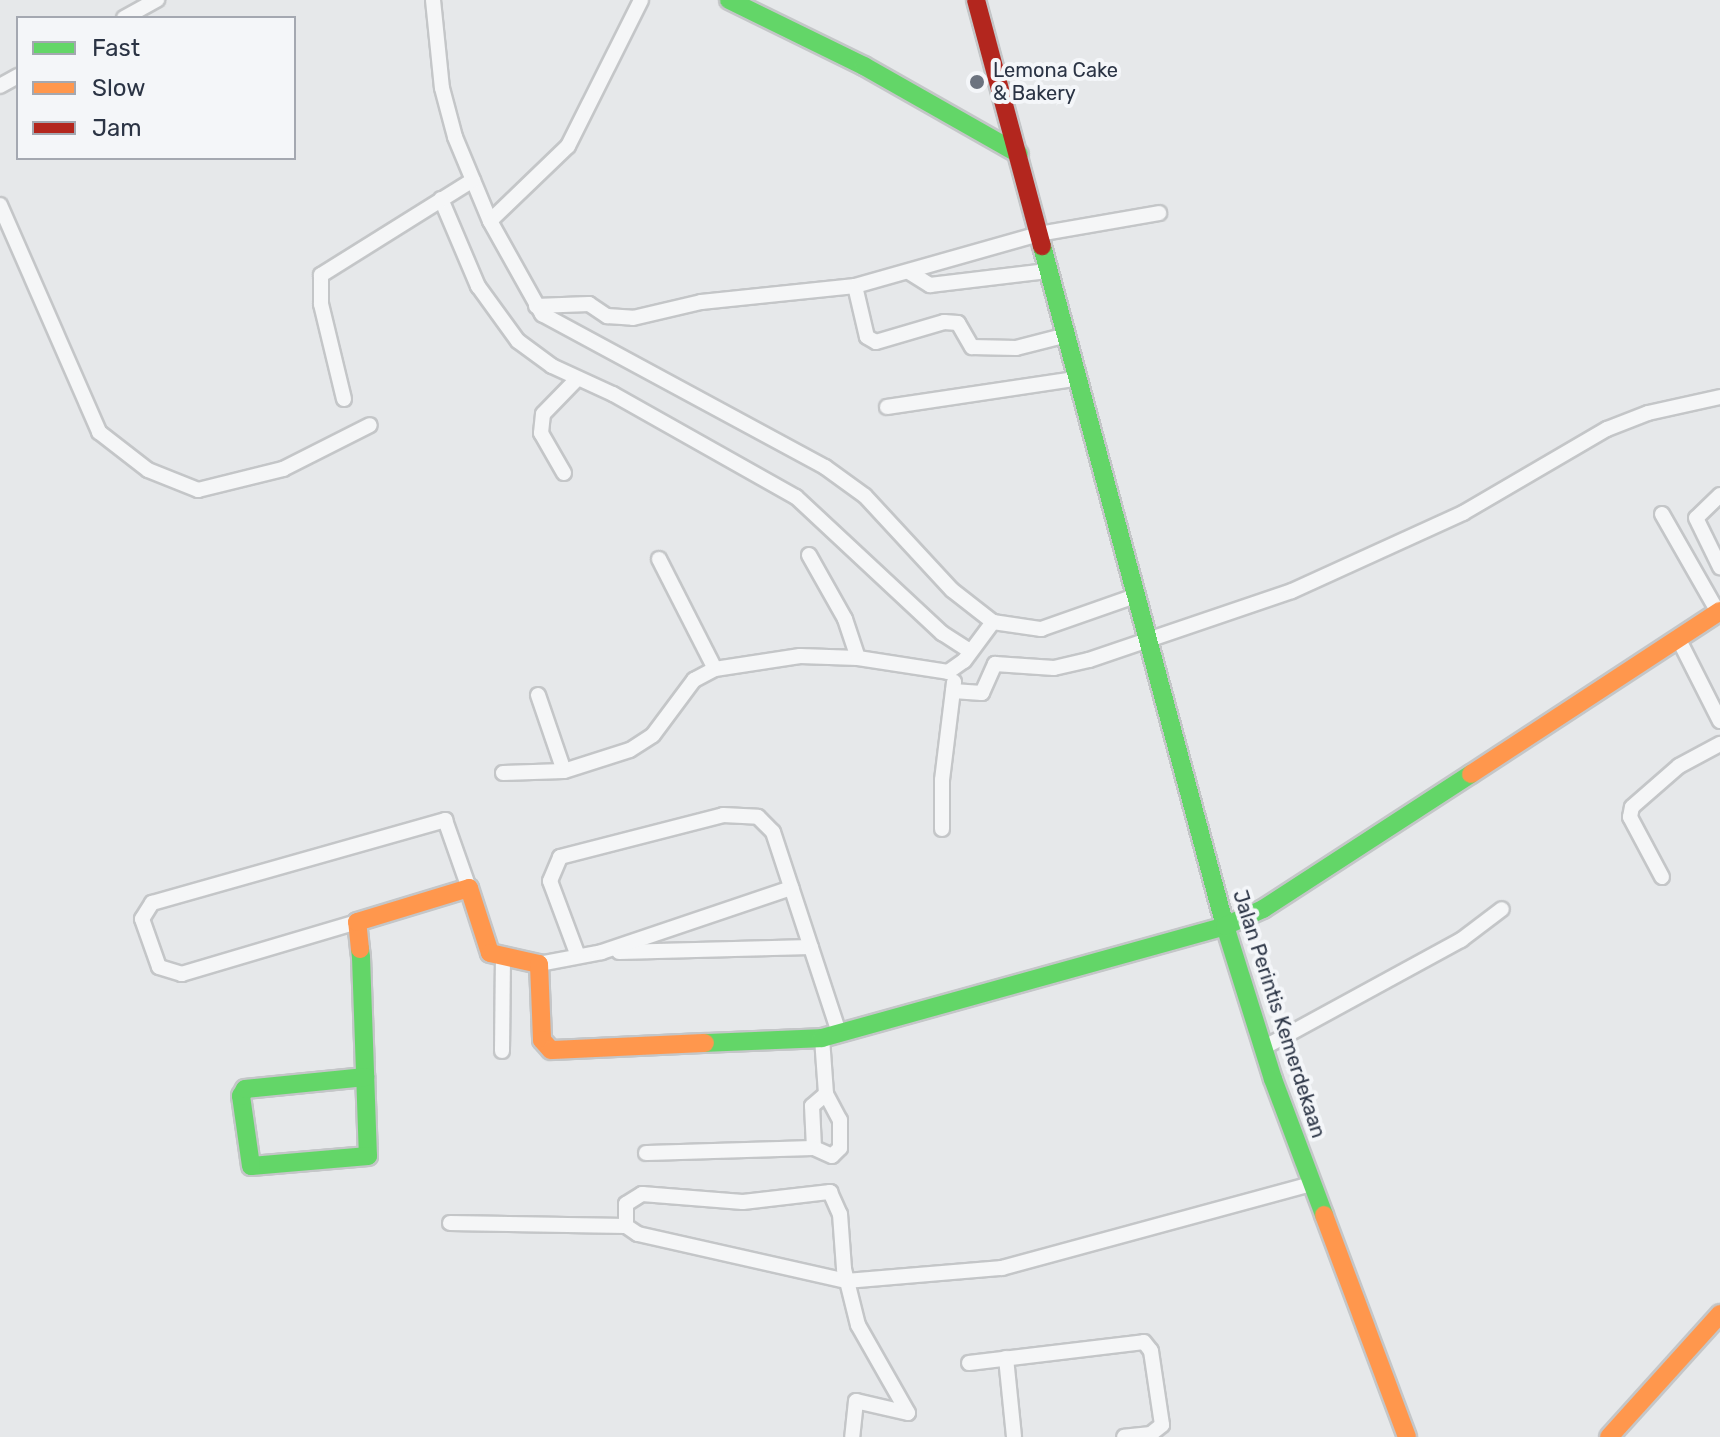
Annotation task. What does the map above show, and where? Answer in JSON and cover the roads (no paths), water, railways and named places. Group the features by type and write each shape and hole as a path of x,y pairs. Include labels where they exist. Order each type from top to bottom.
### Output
{"street":[{"path":"142,13 157,0"},
{"path":"433,0 442,88 468,183 536,306 554,324 825,467 865,496 952,590 990,626 1041,629 1136,599"},
{"path":"490,221 568,146 641,0"},
{"path":"729,0 864,66 1019,154"},
{"path":"976,0 1039,234"},
{"path":"344,399 319,280 468,183"},
{"path":"445,196 478,286 518,341 577,379 613,394 796,497 931,623 972,648"},
{"path":"0,205 99,432 148,470 198,490 283,469 370,425"},
{"path":"536,306 589,304 607,316 633,318 701,302 855,286 1039,234 1159,213"},
{"name":"Jalan Perintis Kemerdekaan","path":"1039,234 1063,336 1225,926 1263,1048 1407,1437"},
{"path":"909,272 930,285 1047,271"},
{"path":"855,286 867,337 876,342 944,322 958,323 972,347 1016,348 1063,336"},
{"path":"564,473 541,433 543,414 577,379"},
{"path":"887,407 1075,379"},
{"path":"953,691 982,693 995,664 1054,668 1148,640 1377,554 1463,513 1607,429 1648,413 1720,397"},
{"path":"1700,582 1720,568 1696,518 1720,495"},
{"path":"539,964 542,1040 551,1050 830,1036 1225,926 1263,909 1439,798 1719,612 1662,514"},
{"path":"809,555 845,619 858,658"},
{"path":"659,559 715,669"},
{"path":"942,829 942,780 955,669 990,626"},
{"path":"1678,638 1720,721"},
{"path":"503,773 564,771 630,750 653,735 679,694 715,669 800,656 858,658 935,672 955,669"},
{"path":"538,695 564,771"},
{"path":"1662,877 1630,817 1632,807 1679,766 1720,744"},
{"path":"578,956 550,881 560,857 740,814 758,817 773,832 811,947 830,1036 826,1094 840,1120 840,1148 832,1156 814,1148 646,1153"},
{"path":"469,888 182,974 159,967 142,919 152,903 445,820 469,888 486,948 503,960 539,964 602,952 811,947"},
{"path":"602,952 791,888"},
{"path":"1263,1048 1461,940 1502,909"},
{"path":"357,922 365,1077 368,1156 251,1166 241,1096 245,1089 365,1077"},
{"path":"502,1051 503,960"},
{"path":"814,1148 812,1106 826,1094"},
{"path":"450,1223 626,1226 638,1234 846,1281 1002,1268 1312,1184"},
{"path":"626,1226 626,1204 642,1194 743,1202 830,1192 840,1214 846,1281 858,1325 908,1413 856,1401 852,1437"},
{"path":"1609,1437 1720,1314"},
{"path":"969,1363 1144,1342 1151,1351 1162,1425 1151,1434 1124,1437"},
{"path":"1006,1358 1014,1437"}],"place":[{"name":"Lemona Cake & Bakery","path":"977,82"}]}
